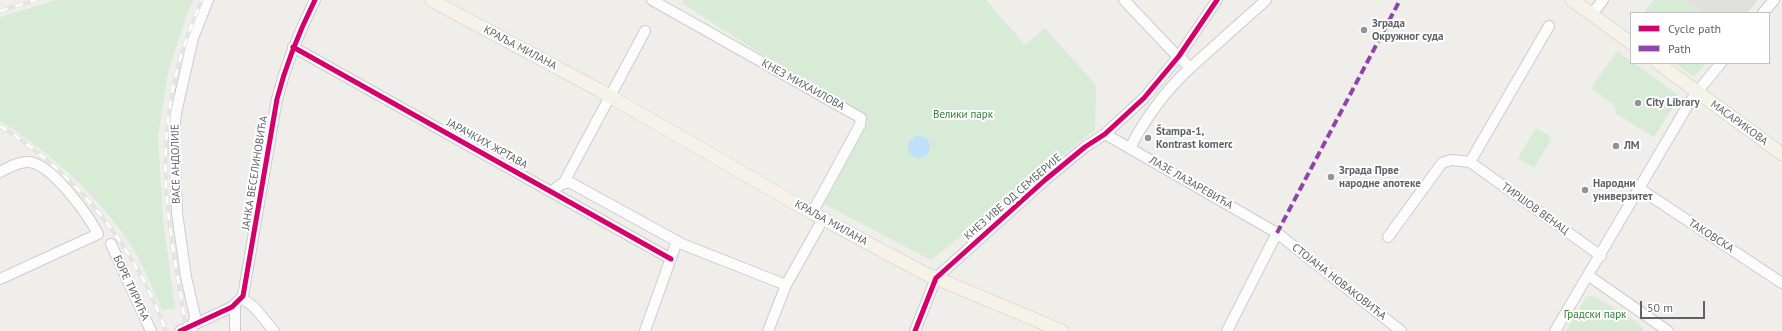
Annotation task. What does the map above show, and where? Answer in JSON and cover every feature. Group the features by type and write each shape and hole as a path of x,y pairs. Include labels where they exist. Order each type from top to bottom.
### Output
{"main road":[{"name":"КРАЉА МИЛАНА","path":"432,0 610,97 818,216 936,278 1062,331"},
{"path":"1572,0 1630,42"},
{"name":"МАСАРИКОВА","path":"1659,64 1782,154"}],"street":[{"name":"ВАСЕ АНДОЛИЈЕ","path":"192,328 195,316 186,277 177,213 174,136 176,113 191,44 208,0"},
{"name":"ЈАНКА ВЕСЕЛИНОВИЋА","path":"238,301 246,285 283,74 293,47 315,0"},
{"name":"КНЕЗ МИХАИЛОВА","path":"652,0 860,118 860,125 818,216"},
{"path":"1124,0 1190,68"},
{"name":"КНЕЗ ИВЕ ОД СЕМБЕРИЈЕ","path":"936,278 1045,180 1084,147 1105,134 1153,88 1179,56 1217,0"},
{"path":"1130,148 1155,105 1173,83 1266,0"},
{"path":"1592,14 1603,0"},
{"path":"1764,12 1774,0"},
{"path":"1474,165 1549,26"},
{"path":"563,184 645,31"},
{"name":"ЈАРАЧКИХ ЖРТАВА","path":"293,47 671,259"},
{"path":"1555,331 1601,256 1696,92 1720,64"},
{"name":"ЛАЗЕ ЛАЗАРЕВИЋА","path":"1105,134 1277,233"},
{"name":"ТИРШОВ ВЕНАЦ","path":"1388,237 1442,164 1447,160 1451,160 1474,165 1601,256"},
{"path":"0,172 27,162 38,165 67,190 94,226 98,234 0,279"},
{"path":"553,192 568,182 576,185 677,241 786,285"},
{"name":"ТАКОВСКА","path":"1640,189 1782,283"},
{"path":"768,331 786,285 818,216"},
{"path":"1227,331 1277,233"},
{"name":"СТОЈАНА НОВАКОВИЋА","path":"1277,233 1401,331"},
{"path":"645,331 677,241"},
{"name":"БОРЕ ТИРИЋА","path":"111,244 151,331"},
{"path":"1589,276 1662,329"},
{"path":"915,331 936,278"},
{"path":"180,331 192,328 238,301"},
{"path":"235,331 238,301"},
{"path":"238,301 254,307 274,331"}],"shaded area":[{"path":"1686,0 1758,0 1748,12 1701,12"}],"green space":[{"path":"56,0 194,0 188,11 168,72 158,136 163,219 175,309 162,310 143,267 132,247 106,212 78,182 49,156 33,143 0,121 0,17"},
{"name":"Велики парк","path":"684,0 986,0 1025,45 1045,28 1096,85 1095,130 931,260 824,204 868,121 681,3"},
{"path":"1654,0 1686,0 1701,12 1644,12"},
{"path":"1617,51 1630,60 1630,64 1635,64 1678,95 1678,99 1654,137 1616,114 1615,106 1591,88"},
{"path":"1676,64 1705,64 1694,77"},
{"path":"1536,128 1552,138 1534,168 1518,158"},
{"name":"Градски парк","path":"1594,296 1637,322 1643,328 1643,331 1566,331 1586,297"}],"water":[{"path":"919,136 927,139 930,147 927,155 919,158 911,155 908,147 911,139"}],"railway":[{"path":"0,11 36,0"},
{"path":"186,331 168,211 166,183 167,129 170,103 182,51 202,0"},
{"path":"0,126 28,145 54,166 100,215 120,241 138,270 166,331"}],"marked path":[{"path":"1277,233 1400,0"}],"cycle path":[{"path":"180,331 232,307 243,296 277,99 293,48 315,0"},
{"path":"915,331 936,278 1045,180 1085,147 1105,134 1144,98 1179,56 1217,0"},
{"path":"293,47 671,259"}],"place":[{"name":"Зграда Окружног суда","path":"1364,30"},
{"name":"City Library","path":"1638,103"},
{"name":"Štampa-1, Kontrast komerc","path":"1148,138"},
{"name":"ЛМ","path":"1616,146"},
{"name":"Зграда Прве народне апотеке","path":"1331,177"},
{"name":"Народни универзитет","path":"1585,190"}]}
